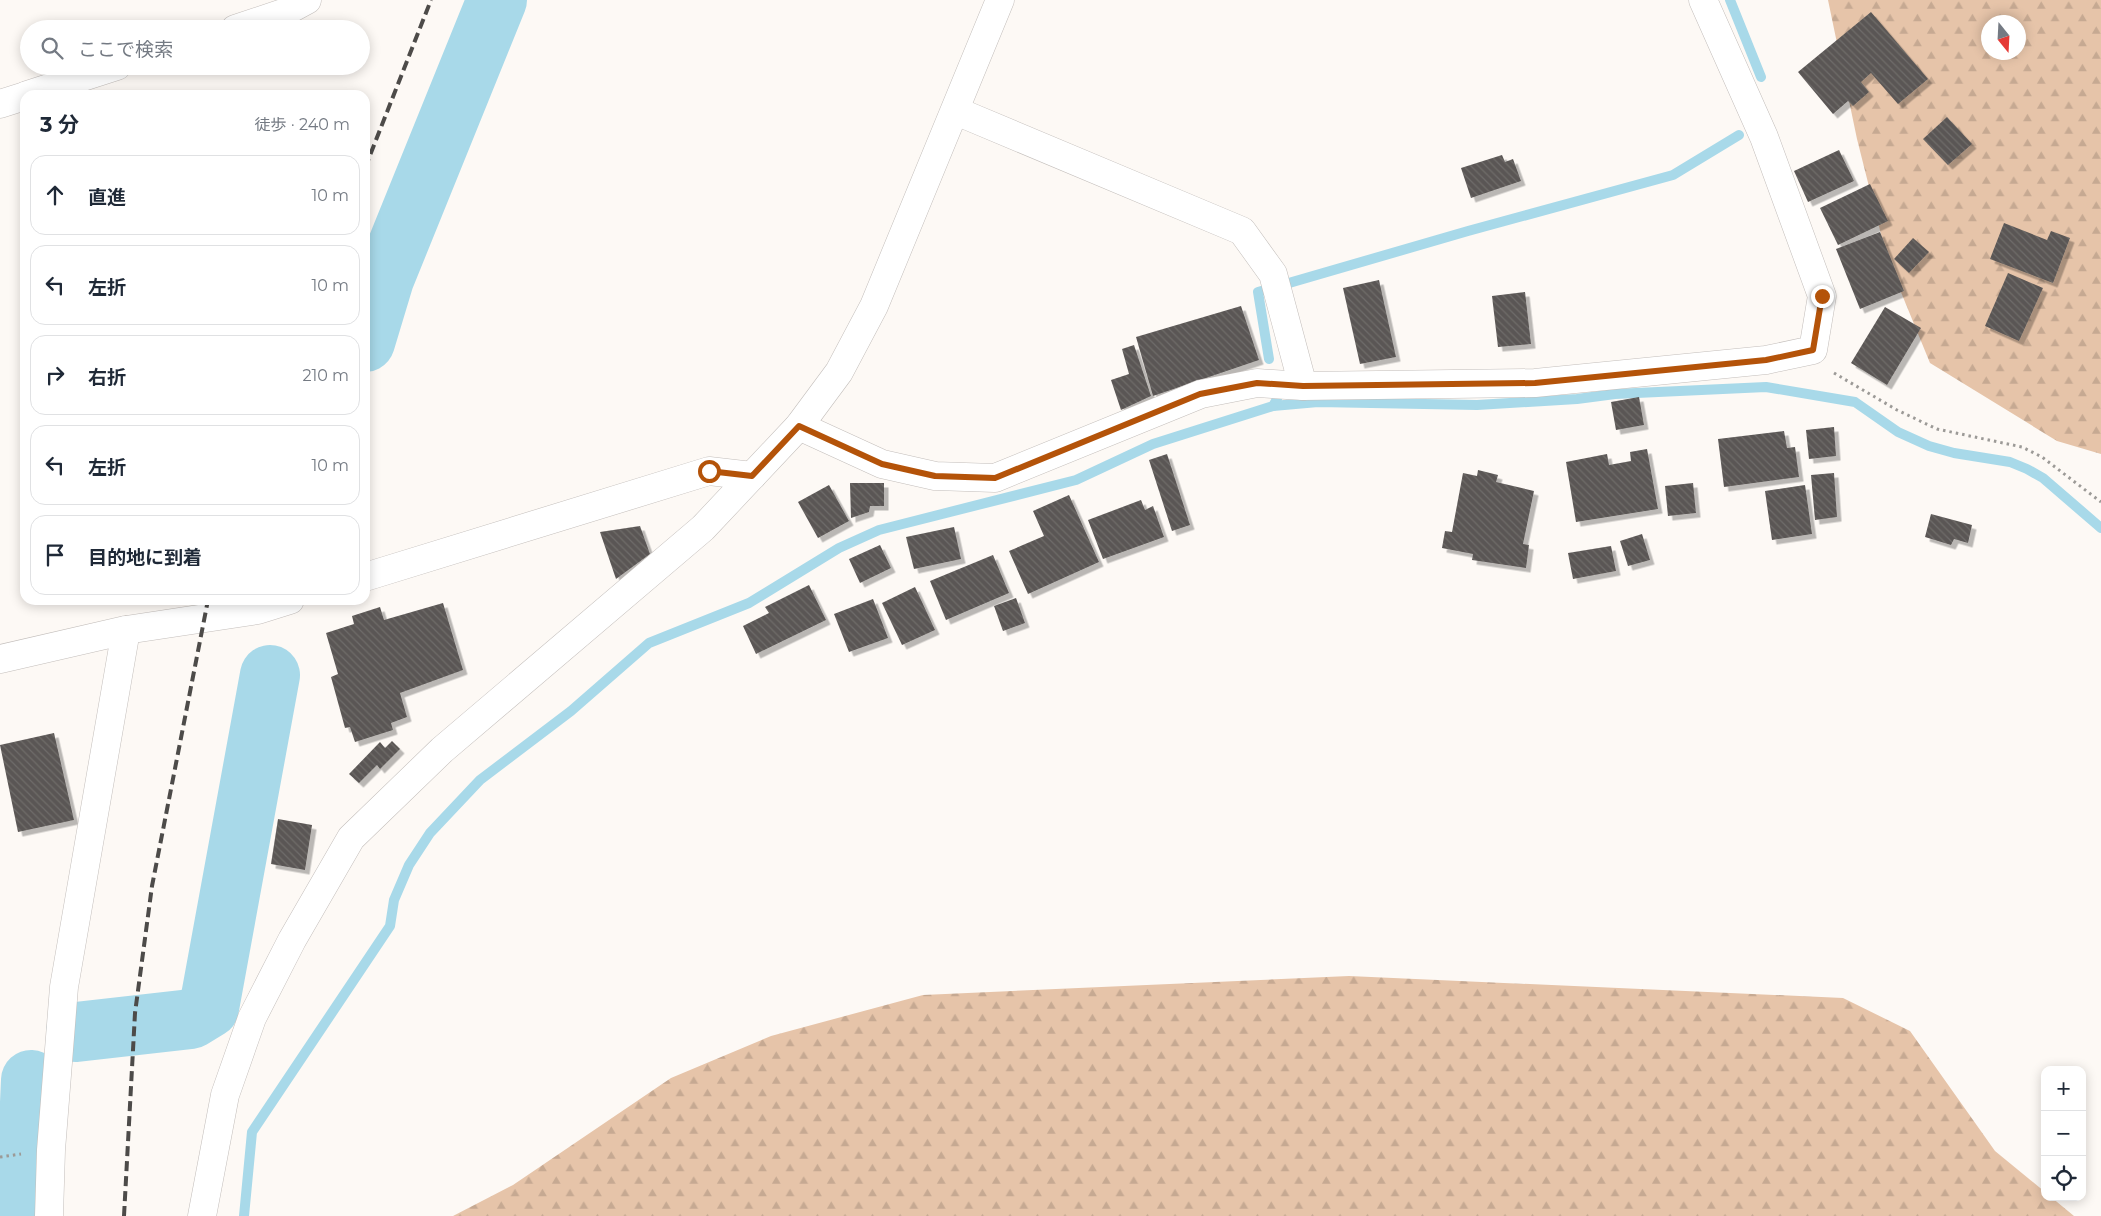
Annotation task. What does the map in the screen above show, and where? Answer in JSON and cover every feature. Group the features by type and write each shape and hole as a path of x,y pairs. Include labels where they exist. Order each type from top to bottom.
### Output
{"street":[{"path":"262,20 283,13 307,0"},
{"path":"202,1216 225,1095 252,1018 292,940 351,838 442,750 702,528 799,426 839,372 874,306 956,111 1000,0"},
{"path":"799,426 882,464 935,476 995,478 1200,394 1257,383 1303,386 1535,383 1766,360 1813,350 1822,296 1764,137 1703,0"},
{"path":"42,90 89,75"},
{"path":"0,104 20,97"},
{"path":"956,111 1242,231 1276,282 1303,386"},
{"path":"370,575 709,471 752,476"},
{"path":"0,659 126,630 258,610 274,605"},
{"path":"49,1216 51,1150 64,987 126,630"}],"path":[{"path":"1813,350 1837,377 1897,410 1937,429 2022,447 2042,456 2101,502"},
{"path":"0,1157 15,1155"}],"green space":[{"path":"1828,0 2101,0 2101,454 2057,441 1930,363 1887,258 1857,139"},
{"path":"1349,976 1843,998 1910,1031 1995,1151 2041,1189 2041,1201 2056,1201 2074,1216 453,1216 513,1185 671,1078 771,1036 923,995"}],"building":[{"path":"1871,12 1928,79 1898,104 1871,73 1861,82 1869,92 1853,106 1848,101 1833,114 1798,72"},
{"path":"1947,117 1972,144 1948,165 1923,139"},
{"path":"1839,150 1854,181 1808,202 1794,171"},
{"path":"1502,155 1505,162 1513,159 1521,181 1471,198 1461,168"},
{"path":"1870,184 1888,221 1838,245 1820,208"},
{"path":"2004,223 2047,240 2051,231 2070,238 2053,283 1990,259"},
{"path":"1880,232 1904,291 1860,309 1836,249"},
{"path":"1913,238 1929,252 1909,273 1894,259"},
{"path":"2008,273 2043,288 2019,341 1985,326"},
{"path":"1379,280 1396,357 1360,364 1343,288"},
{"path":"1525,292 1531,344 1498,347 1492,296"},
{"path":"1241,306 1259,360 1153,396 1136,337"},
{"path":"1885,307 1921,328 1887,385 1851,363"},
{"path":"1134,345 1151,396 1121,410 1111,380 1129,374 1122,349"},
{"path":"1639,397 1644,425 1616,430 1611,402"},
{"path":"1834,427 1836,456 1809,459 1806,430"},
{"path":"1784,431 1787,448 1795,447 1799,477 1724,487 1718,439"},
{"path":"1647,449 1658,509 1576,522 1566,462 1607,454 1609,465 1631,461 1630,452"},
{"path":"1167,454 1190,525 1172,531 1149,460"},
{"path":"1478,470 1498,475 1496,482 1534,491 1523,544 1529,545 1526,568 1472,560 1473,554 1442,548 1445,531 1452,532 1463,473 1477,476"},
{"path":"1834,473 1837,517 1815,520 1811,475"},
{"path":"850,483 884,483 884,506 870,506 869,512 851,518"},
{"path":"1693,483 1696,513 1668,516 1665,486"},
{"path":"829,485 849,521 818,538 798,502"},
{"path":"1805,485 1812,534 1772,540 1765,491"},
{"path":"1069,495 1099,562 1028,594 1009,551 1044,536 1033,511"},
{"path":"1141,500 1145,510 1153,506 1164,537 1103,559 1088,520"},
{"path":"1931,514 1972,525 1968,543 1954,539 1951,545 1925,537"},
{"path":"640,526 650,554 616,579 600,532"},
{"path":"954,527 961,559 914,569 906,537"},
{"path":"1642,534 1650,560 1628,566 1620,541"},
{"path":"880,545 891,568 860,583 849,559"},
{"path":"1611,546 1616,571 1573,579 1568,553"},
{"path":"993,555 1009,593 946,620 930,581"},
{"path":"809,585 826,620 756,654 743,626 769,613 765,607"},
{"path":"915,587 935,630 902,645 882,603"},
{"path":"1016,598 1025,623 1003,631 994,606"},
{"path":"873,599 888,638 849,652 834,614"},
{"path":"443,603 463,670 400,693 407,717 391,723 393,730 355,742 350,727 345,728 331,677 338,674 326,633 354,624 352,616 380,607 384,620"},
{"path":"54,733 74,820 18,832 0,745"},
{"path":"392,741 400,749 380,769 377,765 359,783 349,774 380,742 385,748"},
{"path":"278,819 312,825 305,870 271,864"}],"waterway":[{"path":"370,325 384,279 497,0"},
{"path":"1730,0 1761,77"},
{"path":"1269,359 1258,292 1468,231 1673,175 1739,135"},
{"path":"1273,406 1318,402 1477,405 1577,399 1615,394 1766,387 1855,402 1898,432 1929,446 1954,453 2010,462 2027,469 2043,478 2101,528"},
{"path":"244,1216 252,1132 390,926 394,900 409,865 430,833 480,780 571,711 649,643 749,603 839,548 879,530 1076,480 1153,444 1273,406 1277,399"},
{"path":"76,1032 191,1019 209,1008 270,675"},
{"path":"25,1216 31,1080"}],"railway":[{"path":"370,155 431,0"},
{"path":"124,1216 135,1013 152,886 207,605"}],"route":[{"path":"709,471 752,476 799,426 882,464 935,476 995,478 1200,394 1257,383 1303,386 1535,383 1766,360 1813,350 1822,296"}]}
